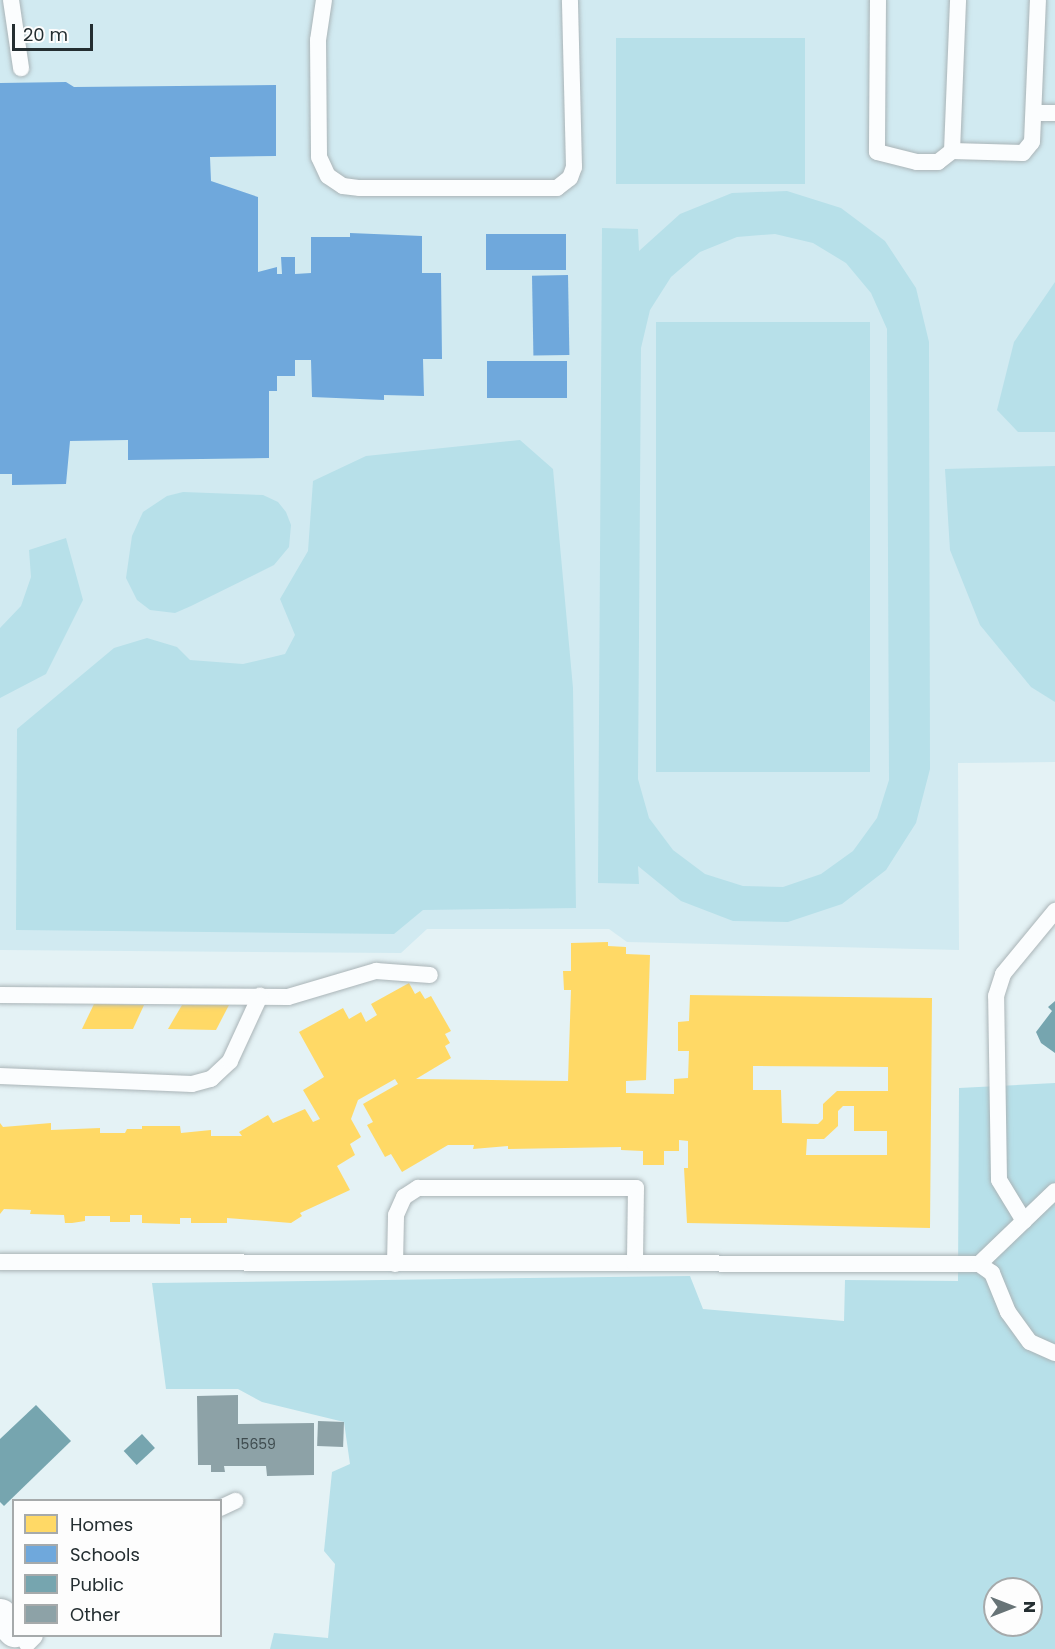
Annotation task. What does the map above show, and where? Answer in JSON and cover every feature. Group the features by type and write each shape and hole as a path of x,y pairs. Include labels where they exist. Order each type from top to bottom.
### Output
{"main road":[{"path":"0,1615 12,1627"}],"lane":[{"path":"11,0 21,68"},
{"path":"324,0 318,40 319,157 328,176 343,186 360,188 556,188 570,178 574,167 570,0"},
{"path":"878,0 877,152 894,159 938,162 952,151 1023,153 1032,142 1036,113 1038,0"},
{"path":"952,151 958,0"},
{"path":"1036,113 1055,113"},
{"path":"1024,1221 999,1180 996,996 1003,974 1055,911"},
{"path":"0,995 288,997 376,971 430,975"},
{"path":"0,1076 192,1084 211,1079 230,1061 260,996"},
{"path":"395,1264 396,1215 404,1197 418,1188 636,1188 636,1263"},
{"path":"979,1264 1055,1191"},
{"path":"0,1262 979,1264 992,1273 1008,1312 1030,1342 1055,1353"}],"shaded area":[{"path":"0,0 1055,0 1055,762 958,763 959,950 627,942 609,929 427,929 401,953 0,950"},
{"path":"616,38 805,38 805,184 616,184"},
{"path":"787,191 841,208 885,241 916,288 929,342 930,769 916,823 886,870 842,904 788,922 733,921 681,901 638,866 639,884 598,883 602,228 638,229 639,251 680,214 732,193","holes":["775,234 813,243 846,263 871,293 887,329 889,780 877,818 853,851 821,874 783,887 743,886 705,874 673,850 649,818 638,779 641,348 650,310 671,277 700,252 737,237"]},
{"path":"1055,282 1055,432 1018,432 997,410 1014,342"},
{"path":"656,322 870,322 870,772 656,772"},
{"path":"520,440 553,469 573,688 576,908 423,910 394,934 16,930 17,729 114,648 147,638 177,647 190,660 243,664 285,654 295,635 280,599 308,551 313,481 366,456"},
{"path":"1055,466 1055,702 1031,687 980,625 950,550 945,469"},
{"path":"183,492 263,495 278,502 286,512 291,525 289,547 274,565 191,606 175,613 150,610 137,600 126,578 132,536 143,512 167,496"},
{"path":"66,538 83,600 46,674 0,698 0,628 21,606 31,577 29,550"},
{"path":"1055,1083 1055,1649 270,1649 274,1633 328,1638 335,1564 324,1551 332,1472 350,1464 344,1422 262,1402 238,1389 166,1389 152,1283 690,1276 703,1309 844,1321 845,1280 958,1281 959,1088"}],"building: Homes":[{"path":"608,942 608,946 626,947 626,954 650,955 646,1080 626,1081 626,1093 674,1094 674,1079 688,1078 689,1051 678,1051 678,1022 689,1021 690,995 932,998 930,1228 687,1223 684,1168 688,1168 688,1141 679,1140 679,1151 664,1151 664,1165 643,1165 643,1151 621,1150 621,1147 508,1149 508,1146 473,1149 474,1145 448,1145 402,1172 391,1154 385,1157 367,1125 373,1122 363,1104 398,1084 395,1079 358,1100 351,1119 361,1137 350,1144 355,1155 337,1166 350,1190 300,1213 302,1216 291,1223 227,1218 227,1223 191,1223 191,1218 180,1218 180,1224 142,1223 142,1215 130,1215 130,1222 110,1222 110,1216 85,1216 85,1221 65,1223 64,1215 30,1214 31,1210 4,1209 0,1214 0,1123 3,1127 51,1123 51,1130 100,1128 100,1133 125,1133 127,1129 142,1129 142,1126 180,1126 181,1133 211,1130 211,1136 242,1136 239,1132 268,1115 273,1123 305,1109 313,1122 320,1119 303,1090 324,1077 299,1032 343,1008 349,1019 361,1012 366,1022 377,1015 371,1004 409,983 415,994 420,991 425,999 431,996 451,1031 445,1034 450,1043 445,1046 451,1058 416,1079 568,1081 571,990 564,990 563,971 571,971 571,943","holes":["753,1066 888,1067 888,1091 837,1091 823,1104 823,1119 818,1124 782,1123 781,1090 753,1090","843,1106 854,1106 854,1131 887,1131 887,1155 806,1155 807,1139 824,1139 838,1126 838,1111"]},
{"path":"94,1004 144,1005 133,1029 82,1029"},
{"path":"182,1005 229,1005 216,1030 168,1029"}],"building: Schools":[{"path":"66,82 74,87 276,85 276,156 210,157 211,181 258,197 258,272 277,267 277,274 282,274 281,257 295,257 295,274 311,273 311,237 350,237 350,233 422,236 422,273 441,273 442,359 423,359 424,396 384,395 384,400 312,397 311,360 295,360 295,376 277,376 277,391 269,391 269,458 128,460 128,440 70,441 66,484 12,485 12,474 0,474 0,83"},
{"path":"486,234 566,234 566,270 486,270"},
{"path":"568,275 569,355 533,356 532,276"},
{"path":"487,361 567,361 567,398 487,398"}],"building: Public":[{"path":"1055,1001 1055,1053 1041,1043 1036,1032 1052,1011 1048,1007"},
{"path":"36,1405 71,1441 4,1506 0,1502 0,1439"},
{"path":"142,1434 155,1448 137,1465 124,1451"}],"building: Other":[{"path":"238,1395 238,1424 314,1423 314,1475 267,1476 266,1466 224,1466 225,1472 211,1472 211,1465 198,1465 197,1396"},
{"path":"318,1421 344,1422 343,1447 317,1446"}]}
